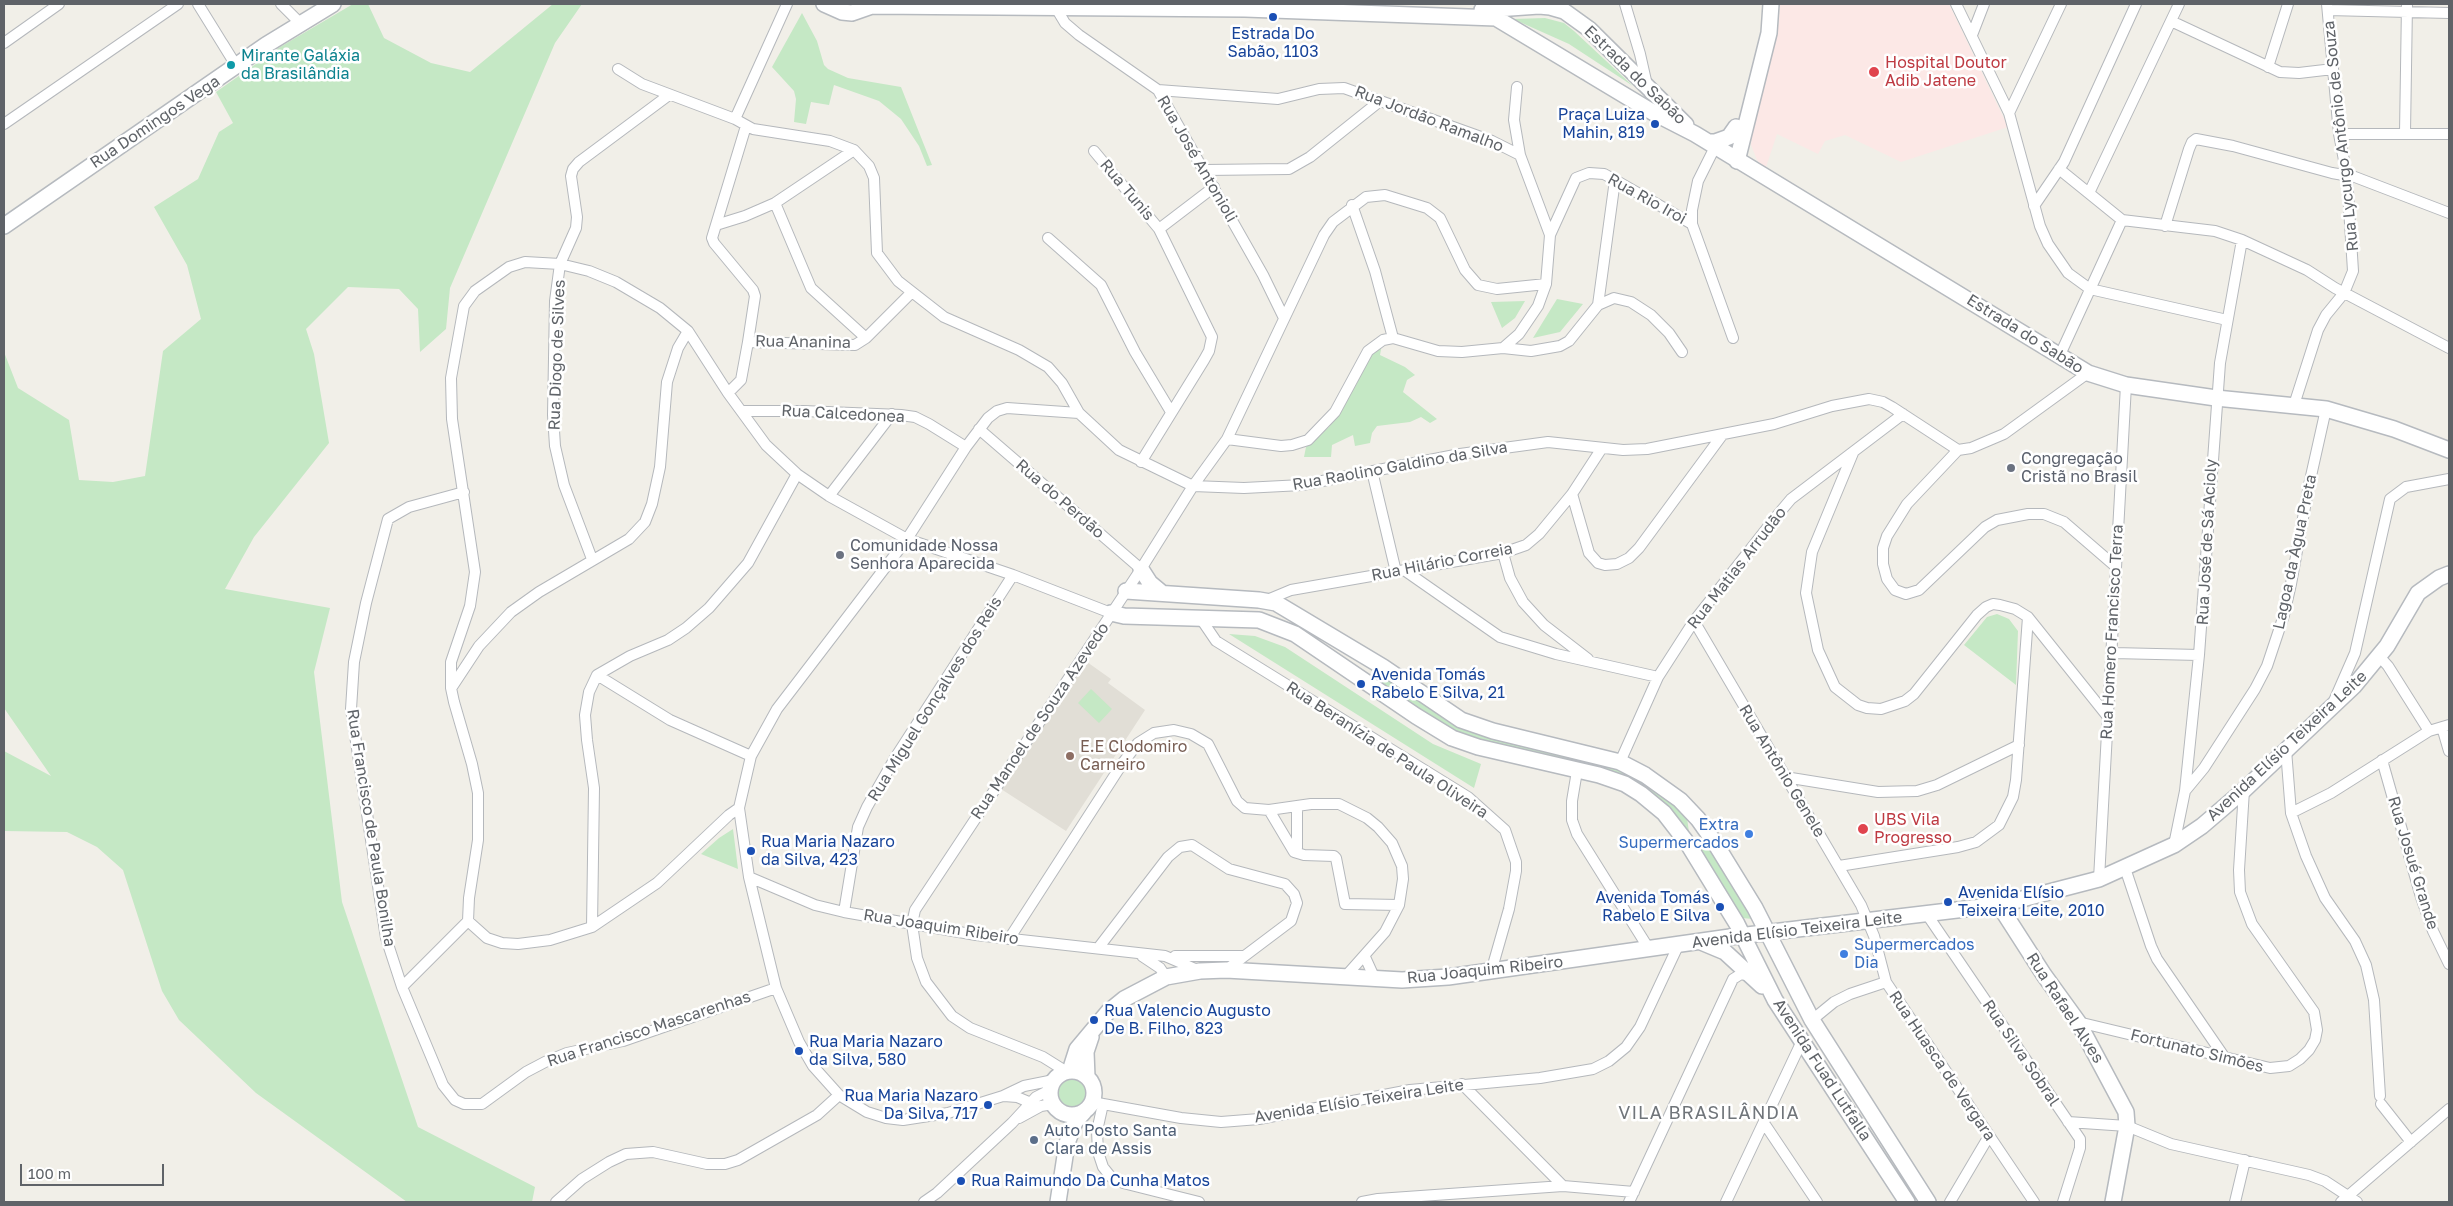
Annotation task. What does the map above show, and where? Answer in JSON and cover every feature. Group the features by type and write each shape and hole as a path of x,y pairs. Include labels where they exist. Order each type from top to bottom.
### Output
{"street":[{"path":"4,43 58,4"},
{"path":"4,124 178,4"},
{"path":"198,4 236,67"},
{"path":"280,4 301,24"},
{"name":"Rua Domingos Vega","path":"4,226 266,45 333,4"},
{"path":"735,119 787,4"},
{"name":"Estrada do Sabão","path":"824,4 842,12 852,13 868,5 1245,10 1368,9 1496,18 1630,99 1706,141 1961,294 2059,357 2088,373 2126,385 2216,398 2326,409 2394,429 2449,450"},
{"path":"1625,4 1650,93 1644,100 1630,99"},
{"path":"1732,158 1736,127 1759,35 1762,4"},
{"path":"1732,158 1769,33 1771,4"},
{"path":"1956,4 2009,113 2034,206 2048,244 2068,273 2090,289 2227,320"},
{"path":"1972,35 1984,4"},
{"path":"2009,113 2061,4"},
{"path":"2034,206 2059,169 2136,4"},
{"path":"2089,193 2179,4"},
{"path":"2268,66 2288,4"},
{"name":"Estrada do Sabão","path":"1456,16 1483,10 1522,7 1550,7 1564,11 1589,29 1706,141"},
{"path":"2327,7 2407,8 2449,13"},
{"name":"Rua Lycurgo Antônio de Souza","path":"2294,405 2318,330 2326,315 2344,293 2353,272 2354,257 2347,176 2340,134 2327,7"},
{"name":"Rua José Antonioli","path":"1056,8 1066,23 1079,35 1158,90 1214,186 1263,275 1284,318"},
{"path":"2404,133 2407,8"},
{"path":"2171,21 2287,73 2333,70"},
{"name":"Rua Raolino Galdino da Silva","path":"618,69 642,84 668,96 735,119 746,126 759,130 835,142 854,150 869,166 875,183 877,252 893,275 911,293 944,316 1019,350 1048,367 1066,389 1079,413 1119,450 1193,486 1244,488 1302,486 1372,471 1517,445 1548,442 1623,450 1647,449 1774,424 1832,406 1869,399 1883,402 1958,450"},
{"path":"1503,348 1519,334 1538,306 1546,284 1550,235 1520,155 1514,120 1517,87"},
{"name":"Rua Jordão Ramalho","path":"1158,90 1278,99 1319,89 1344,88 1492,141 1520,155"},
{"name":"Rua Diogo de Silves","path":"592,559 564,485 555,446 553,415 555,311 560,264 576,228 575,204 571,184 573,169 668,96"},
{"path":"1205,170 1289,169 1310,157 1380,101"},
{"path":"716,225 746,126"},
{"path":"1733,338 1692,224 1692,210 1706,141 1715,142 1729,137 1736,127"},
{"path":"2340,134 2449,134"},
{"path":"2165,226 2189,149 2194,140 2233,146 2355,177 2449,212"},
{"path":"716,225 745,216 775,203 854,150"},
{"name":"Rua Tunis","path":"1094,151 1159,229 1210,330 1212,340 1204,360 1171,412"},
{"path":"2059,169 2122,220 2215,231 2242,240 2307,270 2344,293 2449,348"},
{"name":"Rua Rio Iroi","path":"1550,235 1576,178 1595,173 1615,180 1692,224"},
{"path":"1598,305 1615,180"},
{"path":"1159,229 1214,186"},
{"name":"Rua Manoel de Souza Azevedo","path":"1057,1091 1043,1058 970,1028 952,1016 937,999 926,982 917,958 912,924 921,900 1126,592 1193,486 1227,439 1324,235 1333,222 1366,196 1385,195 1427,208 1444,224 1465,270 1473,281 1482,287 1497,288 1546,284"},
{"path":"775,203 811,288 866,338"},
{"path":"1352,206 1374,271 1393,338"},
{"path":"2059,357 2122,220"},
{"name":"Rua Ananina","path":"716,225 712,238 714,243 755,296 748,342 850,346 866,338 911,293"},
{"path":"1048,238 1101,285 1135,352 1171,412 1141,462"},
{"name":"Rua José de Sá Acioly","path":"2174,845 2185,791 2199,655 2216,398 2227,320 2242,240"},
{"path":"402,987 468,921 469,898 478,840 478,793 472,764 454,702 451,662 470,606 475,572 450,399 455,347 464,306 475,291 492,277 524,262 560,264 589,270 616,282 660,308 688,331 728,393 766,445 797,474 829,496 907,539 1012,575 1111,613 1124,616 1259,620 1296,634 1452,738 1478,747 1625,784 1641,794 1664,813 1688,844 1742,936"},
{"path":"1227,439 1280,446 1292,446 1308,440 1335,412 1372,346 1383,340 1393,338 1438,351 1462,352 1503,348 1531,351 1560,346 1569,341 1598,305 1614,298 1631,302 1651,315 1669,333 1682,352"},
{"path":"452,688 479,646 511,612 592,559 629,539 645,522 652,504 660,467 667,382 678,348 688,331"},
{"path":"728,393 741,380 748,342"},
{"path":"2088,373 2004,434 1971,448 1958,450 1907,504 1887,536 1882,548 1883,564 1887,579 1895,590 1906,594 1919,590 1985,527 1997,520 2028,514 2044,514 2064,522 2115,566"},
{"name":"Rua Homero Francisco Terra","path":"2099,879 2113,653 2115,566 2126,385"},
{"path":"1079,413 1007,408 993,413 979,429 907,539 776,709 751,756 739,808 749,877 776,988 799,1042 813,1066 839,1095 867,1112 886,1118 904,1120 948,1113 1003,1096 1024,1086 1057,1091 1074,1115 1093,1106"},
{"name":"Lagoa da Àgua Preta","path":"2185,791 2204,768 2255,689 2267,666 2284,615 2326,409"},
{"name":"Rua Calcedonea","path":"743,411 892,414 915,418 944,432 966,447"},
{"path":"829,496 892,414"},
{"name":"Rua Matias Arrudão","path":"1620,762 1658,677 1694,621 1791,499 1903,414"},
{"name":"Rua do Perdão","path":"979,429 1141,569"},
{"path":"1572,494 1589,553 1598,563 1605,565 1617,564 1629,558 1639,548 1723,434"},
{"name":"Rua Hilário Correia","path":"1267,600 1291,590 1503,553 1526,545 1539,534 1572,494 1602,448"},
{"path":"1853,453 1812,552 1806,593 1818,650 1829,678 1846,697 1858,705 1881,709 1893,707 1914,694 1977,615 1993,604 2015,609 2028,617 2108,717"},
{"path":"1372,471 1400,571 1500,637 1556,654 1658,677"},
{"path":"592,927 594,788 586,740 585,715 588,692 597,675 668,640 686,628 709,608 748,563 797,474"},
{"path":"2332,706 2354,653 2390,499 2406,487 2449,479"},
{"name":"Rua Francisco de Paula Bonilha","path":"464,492 409,507 388,519 354,662 352,718 386,938 402,987 443,1085 455,1100 473,1105"},
{"path":"1503,553 1510,578 1524,602 1544,625 1591,661"},
{"path":"1141,569 1150,583 1162,593"},
{"name":"Avenida Elísio Teixeira Leite","path":"1093,1106 1221,1122 1258,1119 1410,1090 1540,1078 1593,1069 1609,1061 1626,1047 1640,1027 1678,946 1699,941 1999,905 2099,879 2174,845 2202,826 2244,790 2354,686 2379,656 2418,593 2439,578 2449,574"},
{"name":"Rua Miguel Gonçalves dos Reis","path":"844,912 858,827 867,807 895,758 1012,575"},
{"path":"1126,592 1267,600 1285,607 1383,667 1461,720 1493,731 1620,762 1645,775 1680,800 1707,833 1755,908 1768,933"},
{"path":"1839,866 1958,847 1976,842 1989,834 2006,816 2013,797 2019,745 2028,617"},
{"name":"Rua Beranízia de Paula Oliveira","path":"1201,618 1216,641 1468,797 1505,830 1516,862 1516,871 1509,909 1491,972"},
{"name":"Rua Antônio Genele","path":"1694,621 1869,920"},
{"path":"2113,653 2199,655"},
{"path":"2379,656 2394,674 2429,731"},
{"path":"1370,685 1383,667"},
{"path":"597,675 670,720 751,756"},
{"path":"2292,813 2331,792 2429,731 2446,726 2449,751"},
{"path":"1009,938 1122,764 1138,743 1154,733 1174,730 1191,734 1208,744 1241,805 1254,810 1269,810 1296,806 1339,804 1351,809 1378,826 1392,842 1402,866 1402,894 1399,905 1385,932 1365,957 1345,977"},
{"path":"1785,778 1878,792 1917,790 1937,785 2019,745"},
{"path":"2286,750 2292,813 2306,856 2322,892 2337,918 2355,941 2366,965 2374,1000 2380,1100 2411,1142"},
{"name":"Rua Josué Grande","path":"2382,760 2421,897 2433,931 2449,964"},
{"path":"1577,771 1572,810 1572,820 1577,834 1649,948"},
{"name":"Fortunato Simões","path":"2078,1022 2270,1068 2289,1066 2300,1059 2312,1045 2317,1030 2317,1020 2310,1006 2252,924 2242,901 2239,870 2244,790"},
{"path":"1294,852 1298,848 1296,806"},
{"path":"468,921 487,938 502,944 550,940 592,927 657,883 729,815 739,808"},
{"path":"1269,810 1294,852 1304,855 1334,856 1336,858 1345,904 1399,905"},
{"path":"1688,844 1707,833"},
{"path":"1099,947 1168,857 1186,845 1195,846 1235,872 1269,878 1290,888 1297,903 1291,922 1226,970"},
{"path":"2125,868 2157,959 2225,1058"},
{"name":"Rua Joaquim Ribeiro","path":"749,877 815,905 844,912 1009,938 1166,956 1200,971"},
{"name":"Rua Rafael Alves","path":"1999,905 2044,975 2078,1022 2121,1101 2127,1118 2127,1126 2113,1202"},
{"name":"Rua Silva Sobral","path":"1926,913 2077,1135 2080,1144 2063,1202"},
{"name":"Rua Huasca de Vergara","path":"1869,920 1886,982 2034,1202"},
{"name":"Avenida Fuad Lutfalla","path":"1768,933 1812,1020 1928,1202"},
{"name":"Avenida Fuad Lutfalla","path":"1742,936 1775,1000 1907,1202"},
{"path":"1699,941 1725,952 1753,976 1775,1000"},
{"name":"Rua Joaquim Ribeiro","path":"1139,954 1160,968 1166,977 1200,971 1226,970 1375,979 1439,978 1649,948 1678,946"},
{"path":"1255,947 1252,962 1258,972"},
{"path":"1166,956 1244,956"},
{"path":"1365,957 1375,979"},
{"path":"1629,1202 1733,979 1741,974 1753,976"},
{"path":"1012,1123 1057,1091 1077,1049 1108,1012 1124,999 1166,977"},
{"path":"1812,1020 1834,1002 1850,994 1886,982"},
{"name":"Rua Francisco Mascarenhas","path":"473,1105 482,1104 492,1099 534,1067 567,1053 623,1041 776,988"},
{"path":"1093,1030 1086,1052 1087,1077 1094,1088 1093,1106 1098,1152 1103,1167 1111,1177 1123,1183 1199,1202"},
{"path":"1726,1202 1802,1041"},
{"path":"924,1202 937,1193 1012,1123 1030,1103 1087,1077"},
{"path":"1831,1083 1840,1083 1848,1078"},
{"path":"1462,1084 1563,1186"},
{"path":"1003,1096 1017,1097 1030,1103 1057,1091"},
{"path":"1057,1091 1064,1162"},
{"path":"556,1202 582,1179 626,1154 653,1152 706,1164 725,1164 738,1160 817,1115 839,1095"},
{"path":"1058,1202 1070,1132 1075,1122 1093,1106"},
{"path":"2345,1198 2449,1109"},
{"path":"2068,1122 2127,1126 2171,1144 2309,1175 2345,1198 2357,1202"},
{"path":"1764,1123 1817,1202"},
{"path":"1950,1202 1989,1136"},
{"path":"2235,1202 2245,1160"},
{"path":"1362,1202 1388,1198 1563,1186 1634,1192"}],"shaded area":[{"name":"Hospital Doutor Adib Jatene","path":"1780,4 1949,4 2008,127 1901,162 1845,135 1825,141 1818,154 1777,134 1765,170 1757,160 1751,145 1754,121 1779,22"},
{"name":"E.E Clodomiro Carneiro","path":"1087,662 1111,679 1108,683 1145,710 1066,831 1001,789"}],"green space":[{"path":"353,4 368,4 384,38 431,63 470,72 553,4 582,4 555,43 450,288 446,329 420,352 418,309 399,289 348,287 306,329 314,354 329,443 254,537 225,589 330,608 314,672 342,902 418,1127 535,1187 532,1202 407,1202 256,1093 179,1020 162,991 123,870 97,847 67,832 4,831 4,751 51,776 4,708 4,352 18,388 69,420 79,480 113,482 145,476 163,351 201,319 187,265 154,207 198,179 219,132 233,123 216,92 280,47"},
{"path":"802,13 817,41 824,65 828,69 848,78 901,87 932,165 927,166 919,146 901,119 879,101 834,85 829,105 811,102 806,124 794,122 796,99 794,91 772,67"},
{"path":"1545,18 1564,23 1633,86 1569,44 1513,19"},
{"path":"1557,299 1583,304 1560,332 1533,338"},
{"path":"1525,301 1515,318 1502,328 1491,302"},
{"path":"1382,344 1380,355 1405,367 1415,375 1407,380 1403,392 1437,419 1430,423 1421,417 1410,422 1377,426 1372,433 1370,443 1355,446 1353,435 1332,445 1331,457 1304,457 1306,447 1329,427 1356,385 1368,358"},
{"path":"1997,614 2009,619 2018,631 2016,685 1964,645 1987,617"},
{"path":"1229,634 1255,636 1285,647 1433,744 1481,764 1474,788"},
{"path":"1385,676 1422,702 1629,774 1676,804 1687,818 1689,832 1657,798 1541,756 1473,738 1447,727 1381,684"},
{"path":"1091,689 1112,709 1099,723 1078,703"},
{"path":"733,829 738,869 701,854 719,838"},
{"path":"1706,843 1753,919 1742,918 1731,904 1697,847"},
{"path":"1071,1075 1078,1076 1084,1080 1088,1086 1088,1100 1084,1106 1078,1110 1071,1111 1064,1110 1058,1106 1054,1100 1053,1093 1054,1086 1058,1080 1064,1076"}],"place":[{"name":"Estrada Do Sabão, 1103","path":"1273,17"},
{"name":"Mirante Galáxia da Brasilândia","path":"231,65"},
{"name":"Hospital Doutor Adib Jatene","path":"1874,72"},
{"name":"Praça Luiza Mahin, 819","path":"1655,124"},
{"name":"Congregação Cristã no Brasil","path":"2011,468"},
{"name":"Comunidade Nossa Senhora Aparecida","path":"840,555"},
{"name":"Avenida Tomás Rabelo E Silva, 21","path":"1361,684"},
{"name":"E.E Clodomiro Carneiro","path":"1070,756"},
{"name":"UBS Vila Progresso","path":"1863,829"},
{"name":"Extra Supermercados","path":"1749,834"},
{"name":"Rua Maria Nazaro da Silva, 423","path":"751,851"},
{"name":"Avenida Elísio Teixeira Leite, 2010","path":"1948,902"},
{"name":"Avenida Tomás Rabelo E Silva","path":"1720,907"},
{"name":"Supermercados Dia","path":"1844,954"},
{"name":"Rua Valencio Augusto De B. Filho, 823","path":"1094,1020"},
{"name":"Rua Maria Nazaro da Silva, 580","path":"799,1051"},
{"name":"Rua Maria Nazaro Da Silva, 717","path":"988,1105"},
{"name":"Auto Posto Santa Clara de Assis","path":"1034,1140"},
{"name":"Rua Raimundo Da Cunha Matos","path":"961,1181"}],"district":[{"name":"VILA BRASILÂNDIA","path":"1709,1113"}]}
